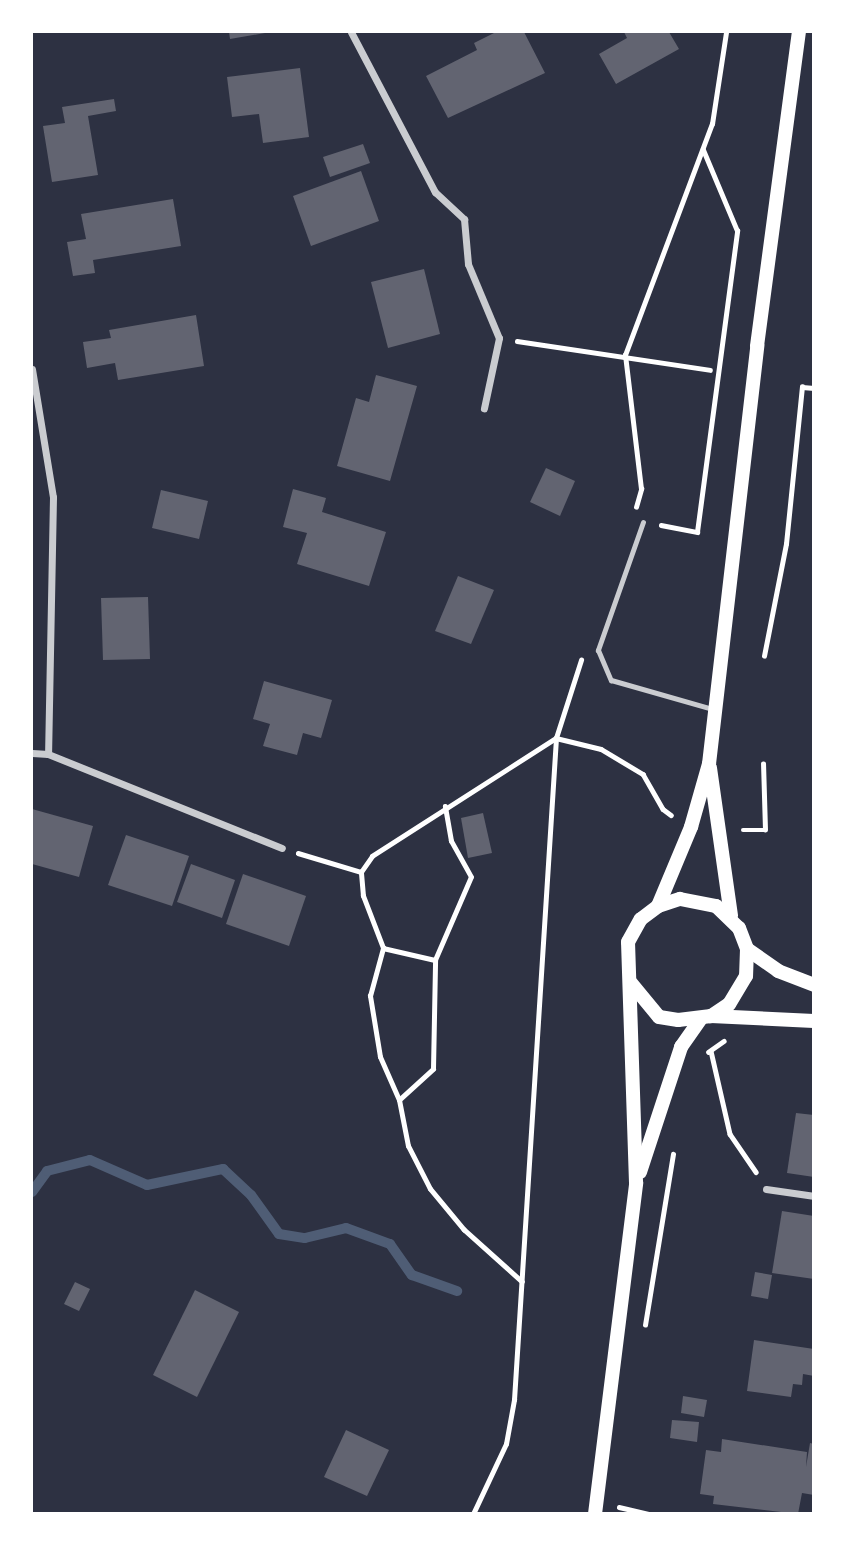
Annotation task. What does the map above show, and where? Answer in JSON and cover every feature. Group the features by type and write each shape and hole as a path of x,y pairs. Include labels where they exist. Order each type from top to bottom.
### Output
{"main road":[{"path":"658,906 691,827 709,764 757,346 799,32"},
{"path":"709,764 731,916 747,949 778,971 814,985"},
{"path":"595,1514 636,1183 628,942 641,919 658,906 680,899 701,900 731,916"},
{"path":"636,1183 681,1048 706,1018 729,1004 742,987 747,949"},
{"path":"630,982 659,1017 814,1021"}],"street":[{"path":"352,32 435,192 464,219 468,264 499,338 484,408"},
{"path":"32,369 53,497 48,754"},
{"path":"32,753 48,754 282,848"},
{"path":"766,1189 814,1196"}],"lane":[{"path":"643,522 598,649 611,680 716,710"}],"path":[{"path":"702,149 737,231 697,532 632,520 641,489 625,355 702,149 712,124 726,32"},
{"path":"499,338 710,370"},
{"path":"764,656 786,544 802,387 814,388"},
{"path":"473,1514 506,1444 514,1399 541,1029 556,738 584,649"},
{"path":"523,1282 464,1230 430,1189 408,1146 399,1100 380,1057 370,996 383,948 363,896 361,872 372,856 556,738"},
{"path":"399,1100 433,1069 435,960 471,877 451,841 445,807"},
{"path":"282,848 361,872"},
{"path":"383,948 435,960"},
{"path":"703,1059 710,1050 727,1039"},
{"path":"710,1050 730,1134 766,1189"},
{"path":"644,1332 675,1145"},
{"path":"617,1492 615,1506 649,1514"}],"building":[{"path":"229,32 264,32 265,33 230,39"},
{"path":"496,32 524,32 545,73 448,118 426,76 477,50 474,43"},
{"path":"624,32 669,32 679,49 616,84 599,54 627,38"},
{"path":"300,68 309,137 263,143 259,114 232,117 227,77"},
{"path":"114,99 116,111 88,116 98,175 52,182 43,126 65,123 62,107"},
{"path":"363,144 370,163 330,177 323,157"},
{"path":"361,171 379,221 311,246 293,196"},
{"path":"173,199 181,246 93,260 95,273 73,276 67,242 86,239 81,214"},
{"path":"424,269 440,334 388,348 371,282"},
{"path":"196,315 204,366 118,380 115,363 87,368 83,342 111,338 109,330"},
{"path":"376,375 417,386 390,481 337,466 356,398 369,402"},
{"path":"546,468 575,481 560,516 530,502"},
{"path":"293,489 326,498 322,512 386,532 369,586 297,564 307,533 283,527"},
{"path":"161,490 208,501 199,539 152,528"},
{"path":"458,576 494,590 471,644 435,631"},
{"path":"148,597 150,659 103,660 101,598"},
{"path":"264,681 332,700 321,738 303,733 297,755 263,746 270,724 253,719"},
{"path":"32,809 93,826 79,877 32,864"},
{"path":"483,813 492,853 468,858 461,818"},
{"path":"126,835 189,856 172,906 108,885"},
{"path":"191,864 235,880 222,918 177,902"},
{"path":"243,874 306,896 289,946 226,924"},
{"path":"796,1113 814,1115 814,1177 787,1173"},
{"path":"782,1211 814,1216 814,1279 772,1273"},
{"path":"755,1272 772,1275 768,1299 751,1296"},
{"path":"75,1282 90,1289 79,1311 64,1304"},
{"path":"195,1290 239,1312 197,1397 153,1375"},
{"path":"754,1340 814,1349 814,1376 803,1374 802,1385 793,1384 791,1397 747,1391"},
{"path":"683,1396 707,1400 704,1417 681,1413"},
{"path":"672,1420 699,1422 697,1442 670,1438"},
{"path":"346,1430 389,1450 367,1496 324,1477"},
{"path":"722,1439 807,1452 806,1467 810,1443 814,1444 814,1495 802,1493 798,1514 713,1504 714,1496 700,1494 706,1450 721,1452"}],"waterway":[{"path":"32,1192 47,1171 90,1160 147,1185 223,1169 251,1195 279,1234 305,1238 346,1228 390,1244 412,1275 457,1291"}]}
